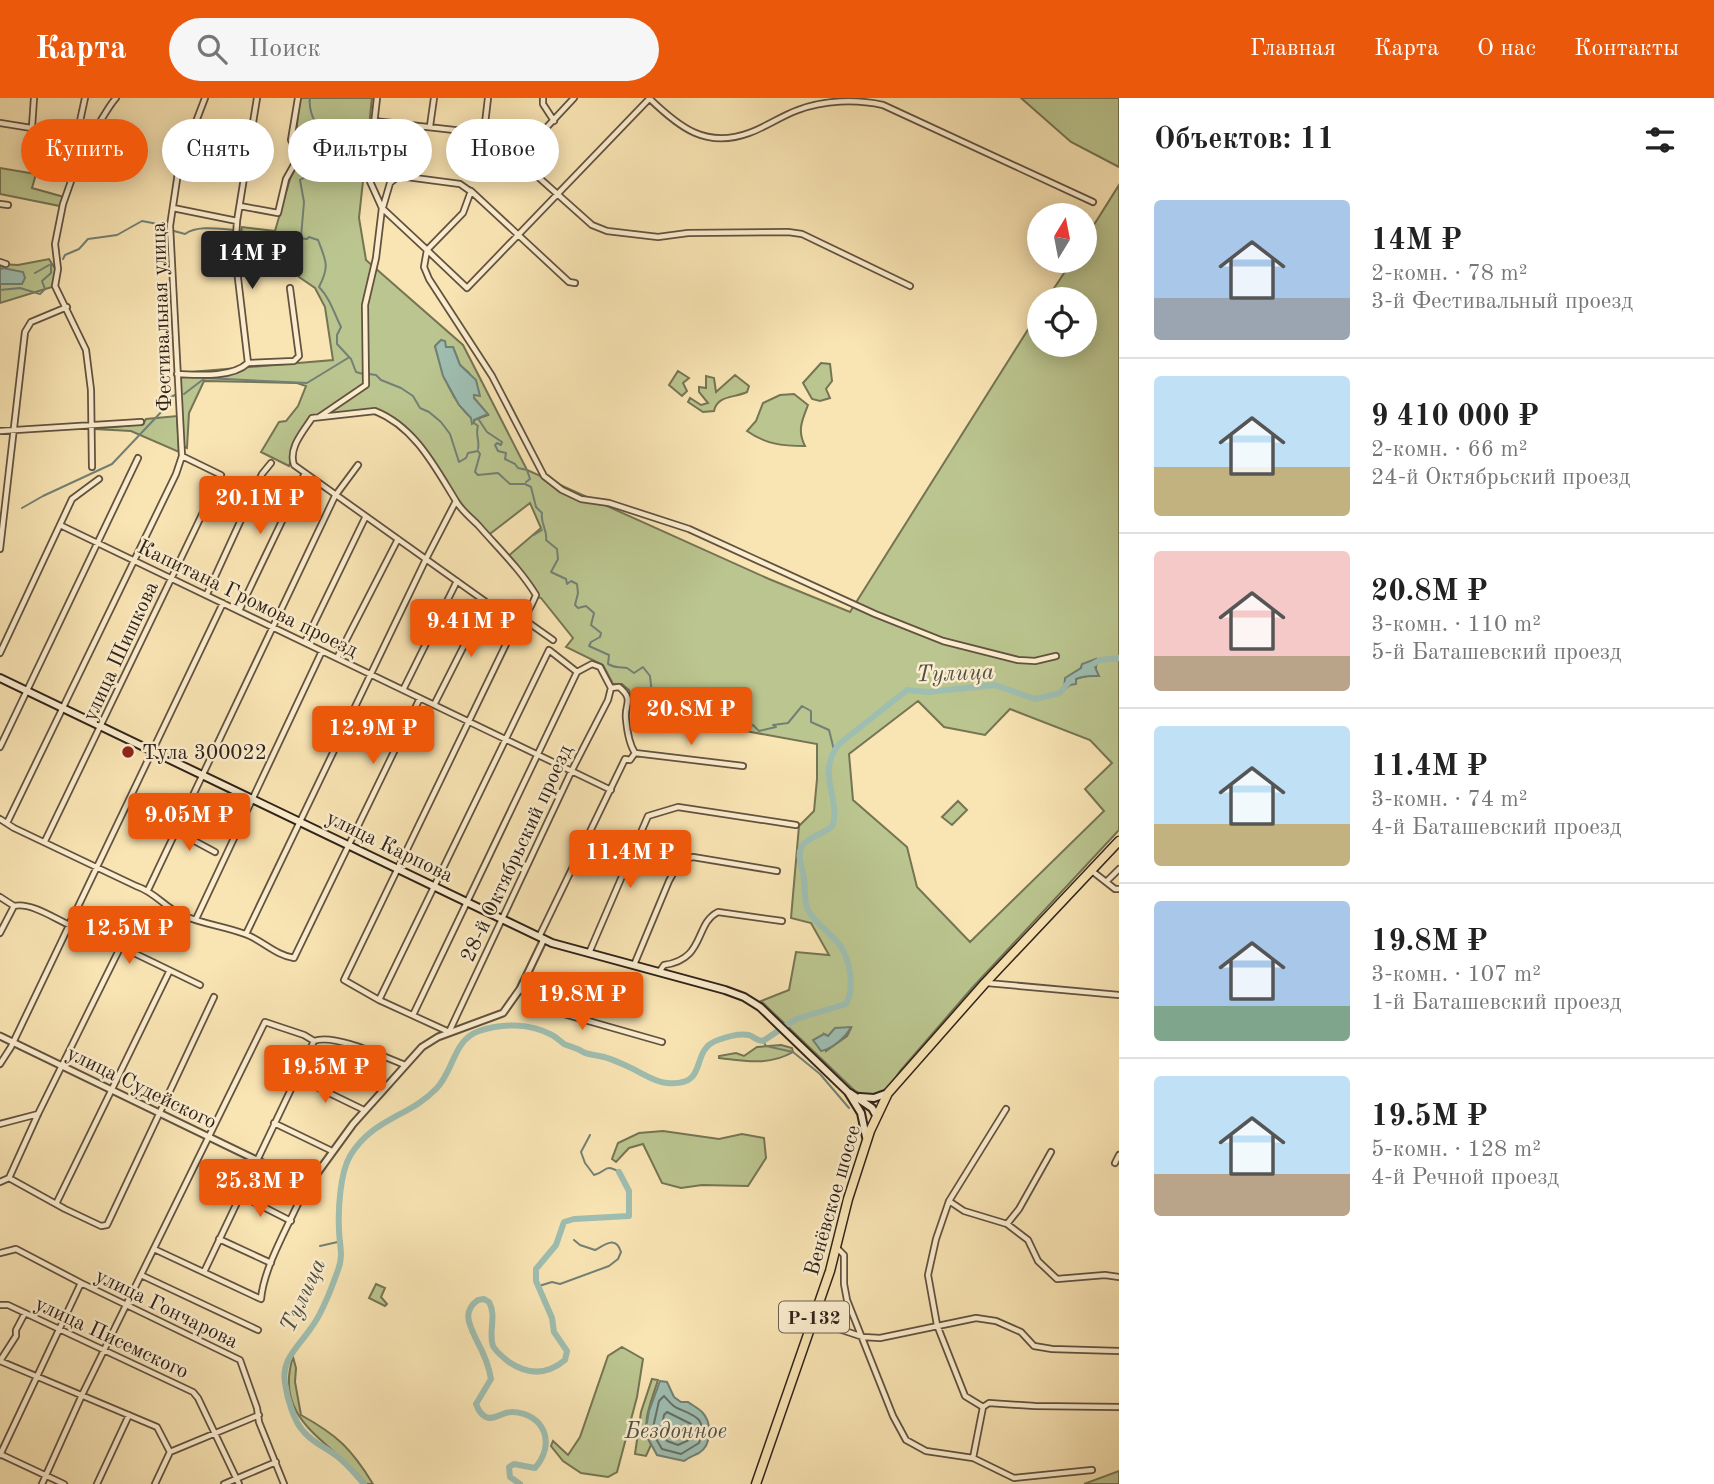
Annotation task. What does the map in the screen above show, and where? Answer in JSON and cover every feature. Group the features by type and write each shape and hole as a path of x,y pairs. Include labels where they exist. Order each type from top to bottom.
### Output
{"main road":[{"name":"улица Карпова","path":"0,678 542,938 589,954 736,993 752,1001 773,1018 852,1094"},
{"name":"Венёвское шоссе","path":"756,1484 817,1309 864,1147 888,1093 985,983 1119,841"},
{"path":"852,1094 874,1098 888,1093"},
{"path":"852,1094 866,1132 864,1147"},
{"path":"852,1094 872,1108 876,1115 861,1113"}],"street":[{"path":"33,119 34,98"},
{"path":"80,119 85,98"},
{"path":"101,119 107,107 117,98"},
{"name":"Фестивальная улица","path":"182,456 170,226 179,166 205,98"},
{"path":"248,363 235,253 237,220 257,98"},
{"path":"240,206 278,213 286,179 295,163 295,149 291,140 298,98"},
{"path":"374,119 377,98"},
{"path":"430,119 434,98"},
{"path":"486,119 488,98"},
{"path":"543,98 543,104 553,119"},
{"path":"556,119 574,98"},
{"path":"370,182 382,208 467,288 650,98 680,126 716,138 750,133 794,111 818,104 856,102 883,105 1093,202"},
{"path":"0,123 21,126"},
{"path":"319,416 366,385 365,305 376,258 382,208 390,183 396,178 460,184 471,191 569,282 575,284"},
{"path":"71,182 55,244 58,269 55,286 86,350 91,390 92,467"},
{"path":"544,182 592,225 607,231 658,237 688,233 802,234 909,286"},
{"path":"471,191 463,213 427,250 425,267 429,279 492,376 544,476 562,490 581,499 609,503 689,529 875,614 943,641 1018,660 1035,661 1056,656"},
{"path":"0,204 8,205"},
{"path":"173,208 237,220"},
{"path":"177,374 199,375 240,370 248,363 294,360 299,356 290,288"},
{"path":"0,548 25,332 31,322 67,307"},
{"path":"375,411 388,416 405,429 428,456 456,501 522,572 536,595 523,618 514,620 486,602 294,465 291,456 297,441 312,418 319,416 375,411"},
{"path":"0,431 141,422"},
{"path":"7,822 64,709 176,474 182,456"},
{"name":"улица Шишкова","path":"45,841 221,475 182,456"},
{"path":"0,747 138,458"},
{"path":"207,594 262,474 271,463"},
{"path":"148,890 335,496 358,465"},
{"path":"239,611 305,473"},
{"path":"0,653 72,499 99,478"},
{"path":"246,934 456,501"},
{"path":"304,642 365,518"},
{"name":"Капитана Громова проезд","path":"60,525 611,790"},
{"path":"337,658 398,539"},
{"path":"403,690 457,581"},
{"path":"434,705 486,602"},
{"path":"0,1064 223,603"},
{"path":"523,618 553,640"},
{"path":"449,1032 379,1000 344,980 509,638 514,620"},
{"path":"379,1000 549,650 577,672"},
{"path":"195,919 322,651"},
{"path":"413,1015 577,672 592,664 600,667 611,688 619,687 626,693 629,701 626,718 630,745 635,753"},
{"name":"28-й Октябрьский проезд","path":"449,1032 572,770 608,700 611,688"},
{"path":"0,819 148,890 170,908 208,925 246,934 294,958 420,698"},
{"path":"635,753 743,766"},
{"path":"155,1249 261,1299 262,1287 271,1263 308,1182 365,1110 422,1047 449,1032 503,1013 520,989 625,759 630,760 635,753"},
{"path":"589,954 648,816 678,807 796,825"},
{"path":"176,831 215,852"},
{"path":"634,965 668,881 680,861 693,857 777,872"},
{"path":"1106,882 1119,869"},
{"path":"1091,870 1119,889"},
{"path":"0,897 14,906"},
{"path":"0,933 14,906 18,904 70,924 200,985"},
{"path":"659,972 664,965 680,962 689,954 710,916 718,912 782,921"},
{"path":"0,1182 9,1178 120,948"},
{"path":"56,1204 169,972"},
{"path":"985,983 1119,995"},
{"path":"520,989 543,1008 662,1042"},
{"path":"9,1178 101,1226 107,1225 214,997"},
{"path":"42,1484 82,1395 265,1022 314,1041"},
{"name":"улица Судейского","path":"0,1036 300,1182 308,1182"},
{"path":"204,1272 314,1041 321,1038 338,1041 405,1065"},
{"path":"296,1077 365,1110"},
{"path":"983,1407 965,1396 937,1325 928,1275 936,1239 949,1201 1006,1109"},
{"path":"0,1124 38,1114"},
{"path":"274,1123 332,1152"},
{"path":"1007,1224 1051,1152"},
{"path":"1115,1163 1119,1155"},
{"path":"240,1195 291,1221"},
{"path":"949,1201 964,1211 1007,1224 1028,1240 1038,1261 1057,1279 1105,1275 1119,1277"},
{"path":"219,1239 271,1263"},
{"path":"836,1247 844,1255 847,1300 893,1416 906,1440 926,1451 973,1458 1014,1478 1092,1470"},
{"name":"улица Гончарова","path":"0,1253 16,1249 240,1360 259,1414 259,1422 284,1484"},
{"path":"141,1275 258,1330"},
{"path":"64,1484 0,1454 81,1283"},
{"name":"улица Писемского","path":"0,1305 8,1305 60,1328 193,1392 237,1482"},
{"path":"817,1309 839,1329 863,1337 880,1338 976,1318 996,1321 1021,1332 1034,1346 1119,1351"},
{"path":"25,1313 16,1330 16,1336 0,1361 157,1427 170,1452"},
{"path":"983,1407 989,1404 1119,1406"},
{"path":"973,1458 983,1407"},
{"path":"155,1484 170,1452 259,1414"},
{"path":"97,1484 129,1415"},
{"path":"224,1484 237,1482 276,1462"}],"green space":[{"path":"300,98 372,98 370,119 298,119"},
{"path":"1021,98 1119,98 1119,167 1071,142"},
{"path":"0,168 21,172 21,182 34,182 32,188 64,197 60,206 0,194"},
{"path":"289,182 363,182 359,218 366,260 463,345 527,470 769,579 850,612 1027,331 1027,357 1097,357 1097,287 1055,287 1064,273 1097,273 1097,220 1119,185 1119,830 972,988 900,1071 888,1089 878,1095 864,1095 855,1091 761,1001 789,990 796,952 829,955 811,923 791,918 799,826 814,811 817,744 635,711 629,690 622,684 613,684 603,665 566,647 573,638 541,598 534,596 521,574 506,558 541,528 530,503 486,537 452,500 448,489 420,449 384,417 358,414 313,420 298,442 289,466 261,452 279,422 286,421 298,406 306,386 297,383 204,381 189,413 187,448 183,446 179,373 333,360 325,307 315,288 299,277 297,264 262,263 261,241 240,237 242,227 275,231","holes":["441,340 446,347 453,347 460,365 469,373 478,393 474,398 488,415 474,420 453,396 435,346","1096,659 1096,669 1091,675 1078,678 1068,686 1065,684 1069,676 1082,665","918,701 944,727 985,735 1010,709 1090,740 1112,763 1085,789 1104,811 970,942 917,887 907,847 853,800 849,754","851,1028 847,1036 826,1051 824,1034 828,1036 840,1029"]},
{"path":"49,259 56,270 52,287 0,303 0,284 21,284 14,272 3,268 0,270 0,264 18,265"},
{"path":"821,363 830,364 832,381 826,389 830,398 820,401 812,399 803,383"},
{"path":"678,371 689,378 683,383 687,391 682,396 669,385"},
{"path":"735,375 749,386 747,392 719,402 714,411 703,412 688,402 690,398 701,405 708,403 699,392 699,387 706,388 706,376 714,378 716,392"},
{"path":"794,394 808,405 801,430 805,446 774,443 747,431 756,421 763,403 780,395"},
{"path":"177,416 179,452 131,431 94,429 143,424 146,419"},
{"path":"958,801 967,810 952,825 942,817"},
{"path":"781,1045 792,1048 793,1052 766,1061 719,1058 736,1053 744,1056 757,1047"},
{"path":"663,1131 719,1139 742,1134 764,1138 766,1158 748,1186 702,1185 681,1188 662,1183 643,1144 629,1148 616,1162 612,1159 618,1143 639,1133"},
{"path":"376,1284 385,1288 381,1297 387,1304 385,1306 369,1298"},
{"path":"622,1347 643,1359 637,1397 617,1472 608,1477 581,1473 563,1461 551,1446 553,1441 568,1455 580,1437 608,1356"},
{"path":"293,1357 301,1415 342,1444 358,1461 373,1484 366,1484 298,1415 291,1399 289,1380"},
{"path":"652,1379 658,1380 648,1413 646,1429 651,1445 646,1456 635,1454 641,1412"},
{"path":"1119,1471 1119,1484 1084,1484"}],"water":[{"path":"3,268 23,272 25,278 22,284 0,284 0,270"},
{"path":"441,340 445,341 446,347 453,347 460,365 476,380 480,396 474,395 474,398 488,414 474,420 472,424 471,418 459,405 443,376 435,346"},
{"path":"1100,660 1095,667 1099,676 1076,679 1076,684 1064,690 1065,678 1081,668 1082,664"},
{"path":"851,1027 846,1035 825,1050 821,1051 813,1040 824,1034 828,1036 835,1028"},
{"name":"Бездонное","path":"660,1381 667,1382 674,1397 699,1409 708,1422 706,1445 699,1453 684,1461 657,1455 645,1433 649,1411"}],"waterway":[{"path":"301,237 304,202 300,180 323,166 324,161 317,155 326,143 329,126 320,125 314,120 310,98"},
{"path":"63,259 65,255 79,249 88,239 117,235 142,221 163,225 168,230"},
{"path":"174,231 185,234 202,229 235,230"},
{"path":"239,231 262,235 286,249 291,249 297,238 309,237 318,240 326,264 319,287 341,327 337,344 351,359 356,372 363,374"},
{"path":"0,290 20,288 40,294 45,289 42,281 51,273 51,264"},
{"path":"35,273 49,265"},
{"path":"184,394 205,378 307,383 348,358"},
{"path":"369,374 401,388 413,396 420,408 441,422 450,434 459,462 466,458 468,453 478,451 480,454 475,472 478,475 498,473 510,484 525,484 531,487 536,507 542,513 546,540 557,549 558,559 551,572 566,579 567,584 571,581 577,584 575,605 578,608 586,606 594,613 591,625 601,633 589,646 609,655 608,664 627,668 634,673 643,667 650,676 652,694 668,707 721,713 742,721 749,727 753,725 759,731 788,723 802,706 811,711 811,722 829,730 834,750"},
{"path":"22,508 112,464 164,409 167,399 175,395"},
{"path":"479,420 487,432 502,442 501,445 495,445 498,451 506,453 505,459 518,468 527,470 530,479 526,482"},
{"path":"474,423 478,426 478,449"},
{"path":"534,535 542,530"},
{"name":"Тулица","path":"1093,664 1100,660 1119,658"},
{"name":"Тулица","path":"364,1484 342,1460 300,1428 289,1402 284,1374 292,1353 315,1322 340,1265 339,1212 342,1182 350,1156 359,1143 380,1125 414,1106 436,1089 464,1041 470,1035 488,1028 535,1028 564,1044 613,1060 657,1081 681,1083 695,1074 704,1052 718,1040 745,1035 763,1041 796,1019 846,1004 851,983 847,960 837,942 808,910 800,856 805,842 833,825 834,804 829,765 839,744 907,690 928,692 995,685 1035,699 1060,693 1068,683"},
{"path":"763,1041 766,1046 793,1052 820,1074 849,1108"},
{"path":"590,1135 581,1152 594,1175 608,1168 619,1172"},
{"path":"520,1484 510,1477 509,1467 514,1464 535,1468 545,1449 544,1432 540,1424 524,1414 509,1412 489,1418 480,1411 476,1404 491,1379 468,1314 478,1300 489,1302 493,1346 516,1366 530,1371 544,1371 565,1360 567,1351 554,1332 552,1318 536,1281 536,1269 556,1245 564,1222 629,1216 629,1191 619,1172"},
{"path":"539,1286 552,1282 560,1284 609,1266 618,1259 621,1252 613,1243 595,1250 574,1240"},
{"path":"320,1246 342,1241"}],"place":[{"name":"Тула 300022","path":"128,752"}]}
